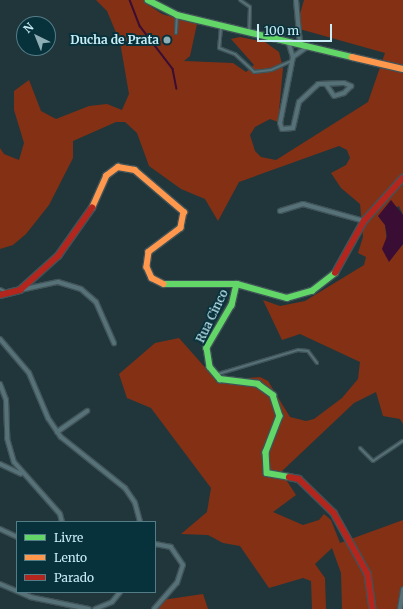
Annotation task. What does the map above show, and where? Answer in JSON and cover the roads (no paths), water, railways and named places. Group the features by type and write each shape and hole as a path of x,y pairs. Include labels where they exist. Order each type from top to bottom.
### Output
{"street":[{"path":"148,0 178,15 403,69"},
{"path":"296,0 300,44"},
{"path":"288,41 293,59 280,123 282,129 293,128 299,102 311,89 326,84 344,83 351,86 344,93 334,96 326,84"},
{"path":"293,59 308,46"},
{"path":"20,290 74,238 106,176 114,168 124,166 135,170 166,193 184,212 181,228 149,252 147,266 152,278 167,285 237,284 287,298 312,291 340,269 364,221 403,178"},
{"path":"280,211 303,204 364,221"},
{"path":"0,295 9,295 20,290 58,282 81,289 96,302 114,343"},
{"name":"Rua Cinco","path":"215,375 207,358 210,340 232,305 237,284"},
{"path":"0,339 29,373 58,432 125,488 135,503 140,521"},
{"path":"215,375 232,382 258,384 272,395 280,416 266,452 267,473 299,479 334,513 368,574 373,609"},
{"path":"0,384 6,400 10,451 21,474 60,514 62,521"},
{"path":"58,432 87,411"},
{"path":"0,464 21,474"},
{"path":"0,529 16,537"},
{"path":"154,609 177,583 183,565 171,547 156,544"},
{"path":"0,584 16,591"},
{"path":"400,609 403,589"},
{"path":"21,593 30,597 89,609"},
{"path":"95,609 112,602 119,593"}],"lane":[{"path":"240,0 250,7 249,31"},
{"path":"176,33 178,15"},
{"path":"222,26 219,48 235,54 254,72 271,70 293,59"},
{"path":"0,289 9,295"},
{"path":"215,375 298,350 308,351 317,363"},
{"path":"360,448 373,461 403,441"}],"waterway":[{"path":"130,0 140,26 173,69 177,89"}],"place":[{"name":"Ducha de Prata","path":"167,40"}]}
